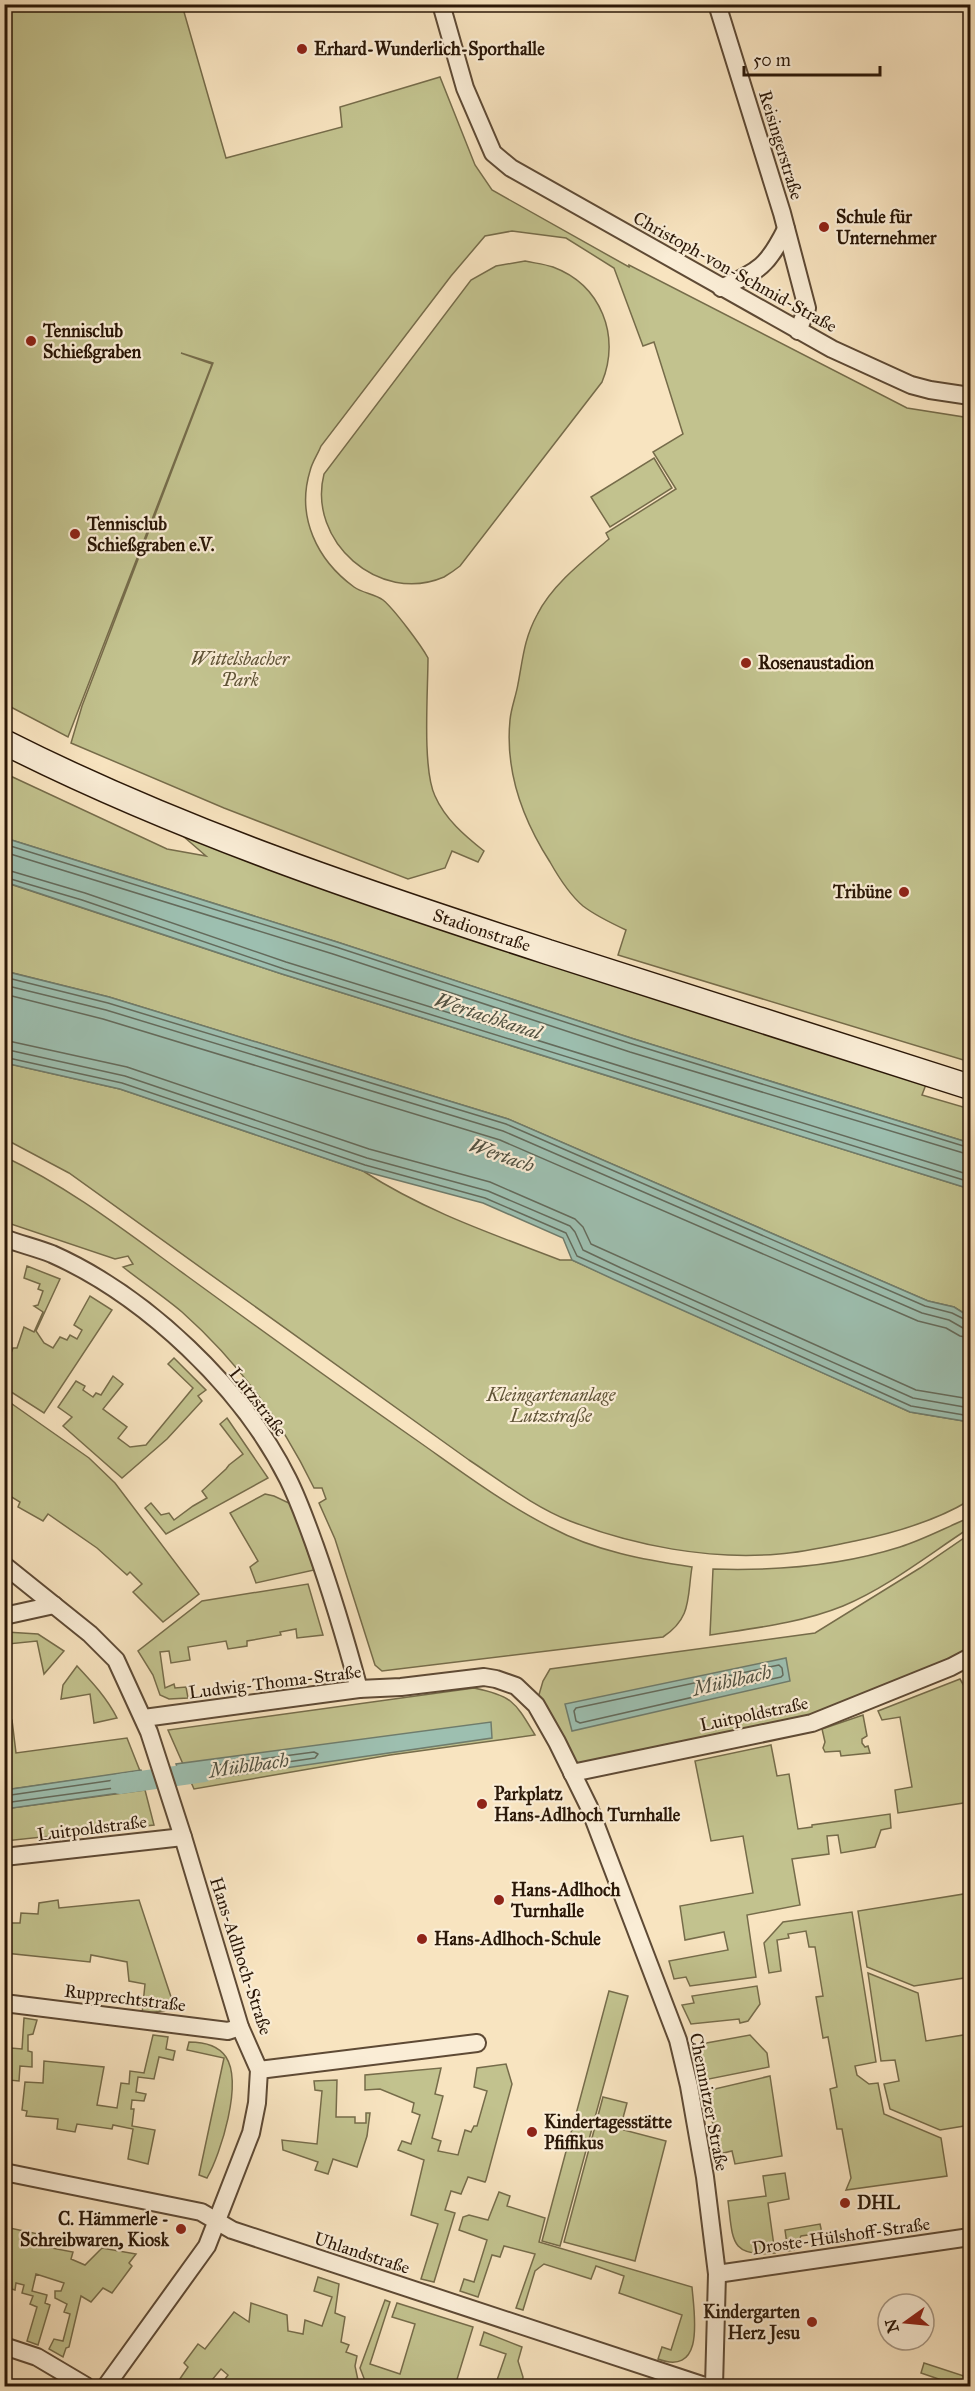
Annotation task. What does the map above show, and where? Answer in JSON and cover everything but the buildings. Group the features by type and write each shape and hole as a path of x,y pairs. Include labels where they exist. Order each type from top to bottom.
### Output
{"street":[{"name":"Christoph-von-Schmid-Straße","path":"441,4 465,88 493,153 511,168 832,350 911,385 970,396"},
{"name":"Reisingerstraße","path":"717,4 786,229 807,308 798,331"},
{"name":"Reisingerstraße","path":"721,288 749,275 766,263 786,229"},
{"name":"Stadionstraße","path":"4,742 101,788 308,872 442,918 970,1087"},
{"name":"Lutzstraße","path":"4,1238 52,1254 106,1284 141,1309 198,1358 234,1399 266,1442 299,1502 338,1614 359,1689"},
{"path":"4,1565 90,1634 116,1660 144,1718"},
{"path":"4,1616 54,1605"},
{"name":"Luitpoldstraße","path":"572,1773 812,1723 969,1662"},
{"name":"Ludwig-Thoma-Straße","path":"144,1718 359,1689 401,1688 484,1677 516,1686 536,1705 572,1773"},
{"name":"Hans-Adlhoch-Straße","path":"106,2386 207,2246 250,2133 257,2103 259,2070 240,2027 170,1795 144,1718"},
{"name":"Chemnitzer Straße","path":"572,1773 604,1846 678,2040 689,2086 705,2177 717,2274 714,2386"},
{"name":"Luitpoldstraße","path":"4,1857 183,1837"},
{"name":"Rupprechtstraße","path":"4,2003 228,2031 240,2027"},
{"path":"259,2070 477,2043"},
{"name":"Uhlandstraße","path":"4,2172 201,2212 232,2230 705,2386"},
{"name":"Droste-Hülshoff-Straße","path":"717,2274 970,2237"},
{"path":"4,2346 37,2357 86,2386"}],"green space":[{"name":"Wittelsbacher Park","path":"4,5 182,5 226,158 342,127 340,107 440,77 475,165 492,190 629,267 629,265 907,408 970,418 970,1062 618,955 626,930 583,906 565,886 540,846 518,794 510,758 509,739 511,711 529,632 543,604 569,574 609,539 606,533 676,489 653,452 683,434 654,342 643,346 614,268 566,238 512,231 485,236 451,276 321,446 311,468 306,488 308,521 320,551 341,576 354,587 383,600 428,658 427,749 431,784 439,804 450,820 484,851 478,862 452,851 445,868 408,879 224,808 71,743 82,706 213,363 181,353 212,364 68,737 5,704"},
{"path":"525,261 553,267 570,275 595,299 608,330 607,365 602,382 460,566 444,577 419,583 395,582 373,574 353,561 337,543 326,522 322,499 324,474 471,280 496,266"},
{"path":"654,458 672,488 610,527 591,497"},
{"path":"4,773 167,849 206,856 176,830 930,1074 922,1095 970,1109 970,1143 634,1039 337,942 5,838"},
{"path":"4,882 282,974 970,1189 970,1317 954,1307 928,1301 508,1119 109,997 5,971"},
{"name":"Kleingartenanlage Lutzstraße","path":"5,1063 120,1089 363,1171 459,1221 560,1260 572,1260 910,1412 970,1422 970,1500 929,1520 885,1534 779,1554 726,1555 673,1549 620,1538 570,1521 544,1509 469,1460 69,1173 5,1139"},
{"name":"Kleingartenanlage Lutzstraße","path":"5,1157 52,1182 98,1212 355,1397 516,1508 585,1543 638,1558 692,1567 684,1615 663,1637 382,1671 375,1665 335,1539 319,1503 326,1499 322,1488 314,1488 288,1440 257,1394 221,1351 182,1312 123,1267 133,1264 128,1256 115,1259 5,1222"},
{"path":"27,1266 60,1279 36,1331 44,1343 53,1348 60,1337 67,1340 70,1335 77,1339 82,1330 74,1325 90,1296 112,1310 44,1413 5,1388 5,1363 7,1364 13,1348 17,1348 24,1327 34,1332 43,1312 34,1306 38,1305 43,1291 38,1289 40,1284 24,1278"},
{"path":"174,1358 206,1390 198,1396 202,1401 167,1439 122,1478 63,1426 72,1417 58,1407 76,1381 85,1386 83,1390 93,1397 96,1393 101,1395 113,1376 123,1384 103,1409 127,1427 118,1438 130,1447 146,1445 193,1388 168,1364"},
{"path":"5,1399 89,1458 115,1483 199,1594 163,1622 133,1592 142,1584 130,1572 127,1575 97,1548 48,1514 43,1521 18,1507 20,1502 5,1493"},
{"path":"227,1418 268,1478 166,1534 145,1508 151,1503 161,1515 169,1513 174,1520 207,1498 202,1491 243,1454 220,1424"},
{"path":"265,1494 291,1504 314,1570 256,1583 250,1567 258,1561 230,1513"},
{"path":"964,1520 968,1529 892,1580 843,1606 794,1621 710,1635 713,1569 784,1568 854,1559 908,1544"},
{"path":"970,1534 970,1657 812,1723 572,1772 536,1705 543,1681 550,1669 815,1633"},
{"path":"308,1584 323,1635 297,1638 296,1629 280,1632 281,1635 247,1641 247,1646 228,1649 226,1641 188,1647 190,1660 171,1663 169,1651 160,1652 165,1688 174,1684 175,1688 186,1687 188,1698 169,1699 160,1695 153,1675 138,1651 202,1601"},
{"path":"6,1632 38,1634 64,1651 44,1674 37,1641 8,1644"},
{"path":"77,1666 104,1697 117,1718 94,1723 90,1694 61,1699 63,1685"},
{"path":"960,1679 970,1696 970,1802 898,1813 895,1790 912,1787 900,1717 882,1720 878,1711"},
{"path":"474,1688 497,1694 512,1702 535,1735 390,1755 194,1789 168,1730"},
{"path":"863,1715 867,1736 862,1739 862,1743 865,1747 868,1746 870,1753 841,1756 840,1751 825,1752 822,1729"},
{"path":"4,1716 12,1720 16,1753 127,1738 140,1771 5,1790"},
{"path":"771,1745 777,1776 789,1774 798,1829 890,1814 891,1828 881,1830 875,1847 841,1853 838,1835 827,1836 829,1854 792,1859 800,1905 747,1915 756,1977 690,1986 686,1977 674,1979 669,1961 728,1950 724,1932 685,1940 680,1906 753,1893 743,1836 711,1841 695,1761"},
{"path":"145,1790 154,1825 5,1841 4,1809"},
{"path":"970,1893 970,1977 914,1986 867,1967 858,1911"},
{"path":"58,1900 59,1908 139,1900 175,2009 142,2014 145,1984 129,1981 127,1962 91,1955 90,1962 5,1953 5,1923 20,1923 21,1913 38,1914 39,1903"},
{"path":"852,1912 876,2062 855,2066 857,2075 869,2084 878,2083 884,2114 941,2138 947,2176 846,2190 851,2178 842,2129 837,2129 830,2089 837,2087 828,2037 823,2038 816,1997 823,1996 815,1947 809,1947 806,1931 788,1934 789,1938 777,1940 781,1971 769,1973 764,1943 783,1922"},
{"path":"868,1973 918,1993 926,2041 970,2034 970,2125 940,2130 890,2109 884,2084 899,2081 895,2060 881,2061"},
{"path":"757,1986 760,2004 748,2021 740,2023 739,2019 691,2024 682,2005 694,2003 692,1996"},
{"path":"609,1991 628,1996 560,2246 542,2241"},
{"path":"24,2018 37,2020 33,2034 28,2035 28,2051 32,2052 32,2067 20,2066 19,2081 9,2080 5,2099 5,2051 10,2052 11,2048 22,2049"},
{"path":"153,2035 168,2037 166,2049 175,2051 173,2060 159,2057 154,2079 138,2077 136,2092 146,2094 144,2101 132,2100 131,2109 134,2109 132,2126 155,2130 148,2164 128,2159 133,2129 113,2125 112,2129 77,2124 75,2132 57,2129 58,2119 26,2116 27,2111 22,2110 25,2082 43,2083 44,2061 104,2067 97,2105 117,2108 121,2083 129,2084 130,2071 144,2073"},
{"path":"750,2035 767,2053 769,2067 704,2080 696,2050 701,2044"},
{"path":"189,2042 204,2044 219,2050 226,2057 231,2069 231,2100 228,2118 224,2136 207,2178 199,2175 224,2058 187,2050"},
{"path":"506,2064 512,2084 486,2180 485,2182 468,2177 461,2194 451,2191 445,2210 455,2213 434,2282 421,2279 438,2224 411,2215 424,2160 398,2150 402,2141 411,2144 420,2115 412,2112 414,2103 380,2089 365,2090 365,2075 441,2068 435,2094 443,2096 432,2138 441,2141 438,2151 458,2155 465,2130 471,2132 474,2126 477,2126 487,2091 474,2087 477,2068"},
{"path":"770,2076 782,2156 735,2164 732,2151 719,2154 706,2091"},
{"path":"337,2080 336,2117 355,2117 355,2123 366,2123 366,2113 370,2113 367,2136 357,2167 333,2159 328,2174 315,2170 318,2162 283,2150 282,2140 317,2144 322,2091 315,2090 314,2081"},
{"path":"603,2097 627,2103 620,2129 666,2141 635,2261 564,2242"},
{"path":"785,2173 789,2199 768,2203 775,2253 760,2254 741,2249 733,2235 728,2201 766,2196 763,2176"},
{"path":"499,2192 510,2196 507,2206 545,2218 539,2242 692,2287 694,2340 684,2359 673,2362 658,2359 662,2347 671,2350 682,2315 619,2293 624,2276 596,2266 591,2279 544,2264 535,2271 523,2310 516,2308 535,2254 504,2246 500,2257 492,2255 478,2297 460,2291 464,2279 474,2282 487,2240 459,2230 463,2217 469,2215 488,2220"},
{"path":"820,2224 822,2233 801,2236 794,2250 788,2251 785,2230"},
{"path":"5,2227 43,2235 41,2246 73,2252 71,2259 85,2265 102,2248 136,2254 129,2263 132,2266 112,2293 103,2288 91,2302 81,2296 69,2347 66,2348 63,2357 49,2349 54,2339 63,2341 70,2314 64,2312 67,2304 55,2298 55,2291 61,2291 64,2283 36,2274 32,2291 47,2295 45,2303 50,2305 38,2345 27,2341 37,2307 30,2304 33,2296 22,2293 24,2285 16,2283 15,2290 5,2287"},
{"path":"318,2277 339,2284 335,2313 345,2317 341,2342 349,2345 346,2352 357,2356 355,2366 359,2385 344,2384 338,2380 332,2381 333,2386 220,2386 228,2375 221,2369 207,2386 175,2386 188,2367 184,2363 198,2344 205,2349 234,2312 249,2322 251,2303 287,2315 288,2331 303,2334 305,2320 322,2326 332,2297 314,2291"},
{"path":"385,2300 390,2302 370,2364 400,2374 415,2324 392,2317 397,2303 473,2327 455,2386 367,2386 360,2368"},
{"path":"484,2332 522,2347 518,2361 523,2377 522,2386 495,2386 506,2354 480,2345"},
{"path":"924,2363 970,2378 970,2386 959,2386 921,2373"}],"water":[{"name":"Wertachkanal","path":"5,838 337,942 634,1039 970,1143 970,1189 282,974 5,882"},
{"name":"Wertach","path":"4,971 109,997 508,1119 928,1301 954,1307 970,1317 970,1422 910,1412 615,1280 572,1260 563,1238 483,1203 363,1171 120,1089 5,1063"},
{"path":"786,1658 790,1681 572,1731 565,1704"},
{"path":"491,1722 492,1738 182,1783 176,1764"},
{"path":"141,1770 148,1789 5,1809 5,1790"}],"waterway":[{"name":"Mühlbach","path":"120,1784 204,1772"}],"place":[{"name":"Erhard-Wunderlich-Sporthalle","path":"302,49"},
{"name":"Schule für Unternehmer","path":"824,227"},
{"name":"Tennisclub Schießgraben","path":"31,341"},
{"name":"Tennisclub Schießgraben e.V.","path":"75,534"},
{"name":"Rosenaustadion","path":"746,663"},
{"name":"Tribüne","path":"904,892"},
{"name":"Parkplatz Hans-Adlhoch Turnhalle","path":"482,1804"},
{"name":"Hans-Adlhoch Turnhalle","path":"499,1900"},
{"name":"Hans-Adlhoch-Schule","path":"422,1939"},
{"name":"Kindertagesstätte Pfiffikus","path":"532,2132"},
{"name":"DHL","path":"845,2203"},
{"name":"C. Hämmerle - Schreibwaren, Kiosk","path":"181,2229"},
{"name":"Kindergarten Herz Jesu","path":"812,2322"}]}
